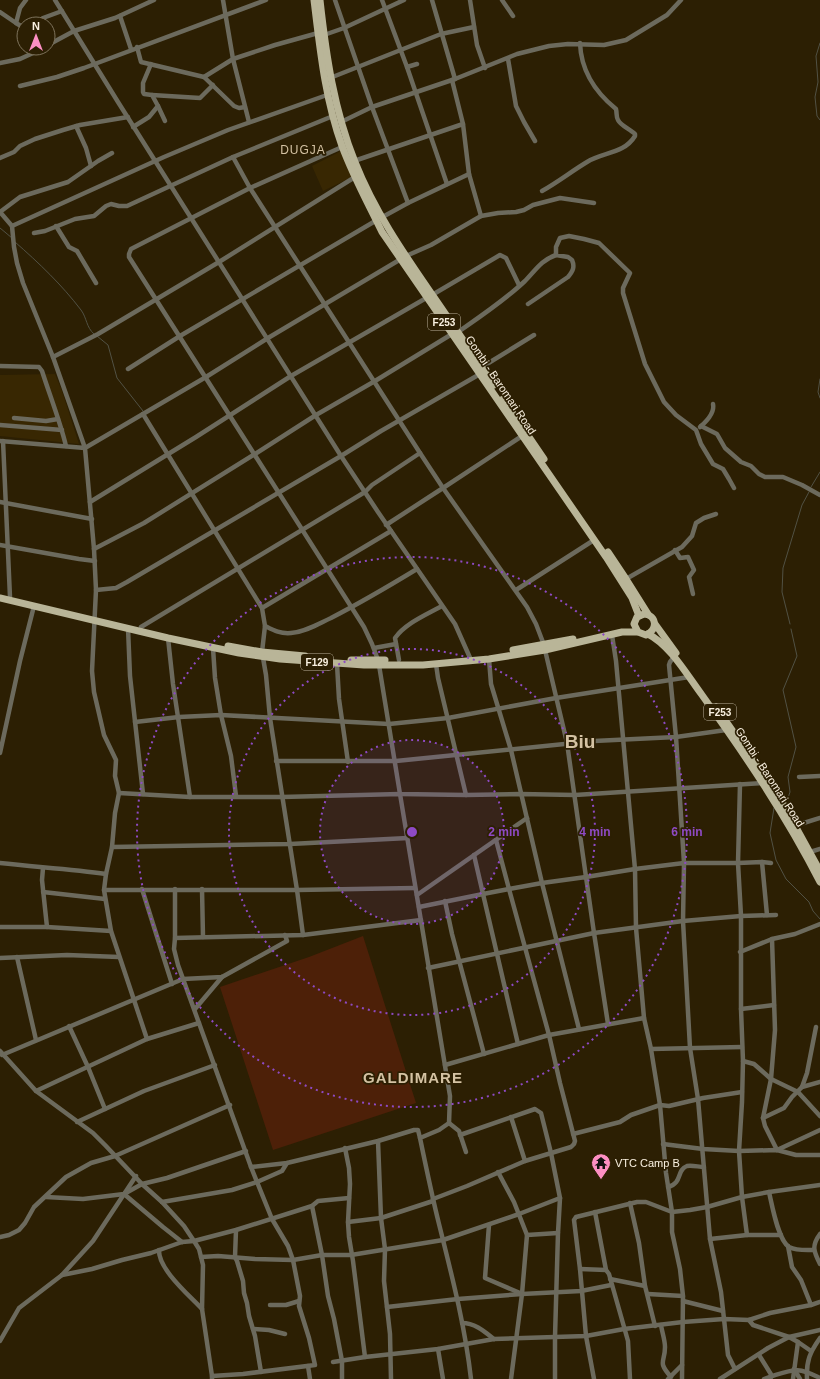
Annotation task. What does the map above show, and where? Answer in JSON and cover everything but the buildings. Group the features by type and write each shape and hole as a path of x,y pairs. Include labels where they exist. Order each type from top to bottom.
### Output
{"main road":[{"name":"Gombi - Baromari Road","path":"314,0 330,78 341,122 354,161 379,219 382,232 430,296 532,446 632,598 639,616"},
{"name":"Gombi - Baromari Road","path":"320,0 321,34 327,95 342,147 355,177 379,219"},
{"name":"Gombi - Baromari Road","path":"481,370 522,436 532,446 626,579 648,614"},
{"name":"F129","path":"0,595 213,648 337,664 436,664 544,647 622,632 638,632"},
{"name":"F129","path":"0,598 262,654 378,663 398,660 421,661 489,659 627,628 634,622"},
{"path":"638,632 635,628 634,622 639,616 648,614"},
{"name":"F253","path":"648,614 653,618 655,624"},
{"name":"Gombi - Baromari Road","path":"655,624 729,725 780,803 820,882"},
{"path":"648,634 653,630 655,624"},
{"name":"F253","path":"638,632 648,634"},
{"name":"Gombi - Baromari Road","path":"648,634 657,639 674,657 763,783 780,803"},
{"name":"Gombi - Baromari Road","path":"793,827 810,852 820,871"}],"street":[{"path":"18,16 20,8 26,0"},
{"path":"56,0 128,118 341,456 391,532 455,624 471,659"},
{"path":"56,41 74,31 120,16 154,0"},
{"path":"224,0 233,59 249,122"},
{"path":"20,86 57,77 266,0"},
{"path":"335,0 372,107 408,202"},
{"path":"382,0 416,92 447,184"},
{"path":"204,76 233,59 275,45 344,28 404,0"},
{"path":"432,0 454,80 463,124 469,174 481,216"},
{"path":"470,0 479,53 485,68"},
{"path":"502,0 513,16"},
{"path":"341,122 372,107 454,80 517,54 549,46 580,43 604,45 626,40 667,15 681,0"},
{"path":"48,16 62,11"},
{"path":"0,12 16,24"},
{"path":"120,16 131,49"},
{"path":"330,78 359,68 442,34 474,27"},
{"path":"542,190 586,162 603,154 614,153 621,149 635,136 633,132 620,122 617,117 616,109 600,95 591,83 582,62 580,43"},
{"path":"137,47 142,62 204,76 236,108 245,107"},
{"path":"0,63 20,59 27,56"},
{"path":"508,59 516,106 535,141"},
{"path":"151,64 144,83 142,92 144,94 199,98 213,85"},
{"path":"407,67 417,64"},
{"path":"152,95 165,121"},
{"path":"12,226 155,161 228,130 327,95"},
{"path":"134,127 149,117 158,106"},
{"path":"34,233 45,231 75,220 94,216 106,206 111,204 127,206 233,157 333,116"},
{"path":"0,158 14,152 20,146 35,139 76,126 128,118"},
{"path":"354,161 463,124"},
{"path":"76,126 86,148 90,166"},
{"path":"342,147 250,188 191,218 132,250 129,257 364,627 374,648 396,761 415,888 450,1096 449,1123"},
{"path":"112,153 90,166 68,182 20,197 0,212 12,226 17,263 23,283 53,357 85,448 95,560 96,590 92,671 94,692 104,735 116,760 115,776 119,793 115,813 112,847 104,890 119,957 147,1039"},
{"path":"233,157 250,188 276,226 348,342 420,453 443,488 516,590 536,624 544,647 567,743 608,1024"},
{"path":"128,369 242,299 408,202 469,174"},
{"path":"53,357 98,334 156,298 219,262 355,177"},
{"path":"10,597 2,441 85,448 403,258 431,245 481,216 516,212 533,205 560,198 594,202"},
{"path":"56,226 69,247 77,250 96,283"},
{"path":"556,255 556,247 560,238 569,236 592,240 599,243 630,273 623,288 623,293 645,364 664,402 676,416 696,430 701,444 713,464 723,469 734,488"},
{"path":"90,502 348,342 500,255 506,258 519,285"},
{"path":"94,549 144,523 316,415 375,382 455,333 496,305 525,280 544,260 556,255 568,257 572,260 574,268 568,277 528,304"},
{"path":"96,590 116,588 168,559 214,530 279,493 400,420 534,335"},
{"path":"0,366 39,367 42,371 66,446"},
{"path":"696,430 710,417 713,411 713,404"},
{"path":"143,414 191,494 239,568 262,608 265,626 262,654 270,718 303,935"},
{"path":"14,418 46,420 58,419"},
{"path":"0,425 62,430"},
{"path":"701,426 717,434 725,448 741,462 751,466 759,474 765,477 783,477 820,495"},
{"path":"386,524 522,436"},
{"path":"142,628 365,492 372,485 420,453"},
{"path":"0,502 92,519"},
{"path":"626,579 682,547 692,536 696,524 704,518 716,514"},
{"path":"262,608 391,532"},
{"path":"516,590 594,540"},
{"path":"0,545 79,559 95,560"},
{"path":"675,550 680,558 688,556 690,559 694,570 689,577 693,594"},
{"path":"265,626 276,632 292,633 309,629 351,608 417,569"},
{"path":"0,753 20,660 34,606"},
{"path":"398,660 395,638 398,634 410,624 442,606"},
{"path":"128,628 130,676 143,794"},
{"path":"612,635 619,688 635,869 636,928 644,1018 651,1049 660,1105 663,1128 663,1144 672,1212 672,1232 680,1269 683,1299 682,1379"},
{"path":"168,638 173,684 190,797"},
{"path":"374,648 396,644"},
{"path":"213,648 215,678 231,756 236,796"},
{"path":"674,657 670,662 680,788 684,863 684,921 690,1048 698,1099 710,1239 721,1292 728,1355 735,1369"},
{"path":"489,659 491,684 511,750 520,794 579,1029"},
{"path":"337,664 339,699 348,762"},
{"path":"436,664 466,795"},
{"path":"136,722 179,717 222,715 389,724 448,718 556,698 689,677"},
{"path":"276,761 396,761 567,743 676,737 726,730"},
{"path":"799,777 820,776"},
{"path":"119,793 190,797 282,797 400,794 575,795 763,783"},
{"path":"740,784 738,863 741,916 740,952 743,1062 739,1151 742,1197 747,1235"},
{"path":"417,895 527,818"},
{"path":"793,827 820,818"},
{"path":"112,847 290,844 408,838"},
{"path":"348,1222 381,1218 433,1200 525,1161 571,1147 574,1144 575,1141 549,1035 496,840"},
{"path":"810,852 820,849"},
{"path":"474,855 518,1044"},
{"path":"762,862 767,915"},
{"path":"0,863 43,868 61,868 106,874"},
{"path":"419,907 542,883 635,869 684,863 771,863"},
{"path":"43,868 42,880 47,927"},
{"path":"104,890 297,890 415,888"},
{"path":"142,889 172,984"},
{"path":"175,889 174,948 183,979 230,1105 251,1167 272,1219 288,1246 293,1260 300,1296 298,1306 309,1338 315,1365 212,1377 202,1310 202,1257 194,1241 184,1226 162,1202 142,1184 136,1176 93,1133 36,1091 1,1053 183,979 222,976"},
{"path":"202,889 203,937"},
{"path":"43,892 105,899"},
{"path":"445,902 484,1054"},
{"path":"428,968 594,933 684,921 741,916 776,915"},
{"path":"175,938 303,935 421,920"},
{"path":"740,952 772,939 795,934 820,924"},
{"path":"0,927 47,927 112,931"},
{"path":"195,1009 222,976 287,941 285,935"},
{"path":"772,939 775,1030 770,1079 763,1118 765,1126 777,1150"},
{"path":"0,958 67,955 119,957"},
{"path":"17,958 36,1040"},
{"path":"741,1009 774,1005"},
{"path":"445,1066 549,1035 644,1018"},
{"path":"36,1091 147,1039 199,1023"},
{"path":"69,1026 88,1066 105,1109"},
{"path":"763,1118 784,1108 802,1087 807,1073 816,1027"},
{"path":"651,1049 742,1047"},
{"path":"743,1062 754,1064 770,1079 798,1092 820,1116"},
{"path":"77,1122 144,1091 215,1065"},
{"path":"802,1087 820,1082"},
{"path":"573,1134 620,1122 631,1115 660,1105 669,1106 698,1099 742,1092"},
{"path":"0,1237 9,1235 19,1230 25,1223 34,1207 66,1177 91,1163 115,1156 230,1105"},
{"path":"460,1134 535,1109 540,1113 551,1153 560,1198 555,1337 556,1379"},
{"path":"511,1117 525,1161"},
{"path":"449,1123 459,1131 466,1152"},
{"path":"420,1138 439,1130 449,1123"},
{"path":"251,1167 286,1163 418,1130 433,1200 458,1299 467,1344 471,1379"},
{"path":"777,1150 820,1130"},
{"path":"378,1141 381,1218 385,1249 384,1281 390,1334 391,1379"},
{"path":"663,1144 703,1149 739,1151 777,1150 796,1155 820,1155"},
{"path":"345,1148 349,1168 348,1222 351,1254 365,1357"},
{"path":"46,1197 83,1199 124,1194 142,1184 167,1178 246,1151"},
{"path":"162,1202 232,1190 257,1182 282,1171 286,1163"},
{"path":"668,1187 674,1185 678,1181 682,1170 685,1167 704,1167"},
{"path":"498,1172 514,1202 527,1235 522,1294 511,1379"},
{"path":"0,1341 19,1308 62,1275 93,1241 136,1176"},
{"path":"594,1379 586,1336 581,1291 574,1220 576,1217 637,1202 646,1202 672,1212 707,1207 742,1197 769,1192 820,1185"},
{"path":"769,1192 780,1235 788,1246 792,1267 801,1280 811,1305"},
{"path":"124,1194 182,1242"},
{"path":"62,1275 92,1269 182,1242 194,1241 236,1230 312,1206 318,1201 336,1198 349,1198"},
{"path":"202,1257 218,1256 293,1260 322,1255 351,1254 443,1240 489,1225 560,1198"},
{"path":"630,1203 639,1243 645,1286 665,1347 662,1361 670,1378 682,1365"},
{"path":"312,1206 322,1255 328,1296 342,1361 342,1379"},
{"path":"595,1212 606,1270 628,1341 630,1379"},
{"path":"489,1225 484,1278 522,1294"},
{"path":"236,1230 235,1257 248,1303 261,1372"},
{"path":"527,1235 558,1233"},
{"path":"820,1234 815,1243 814,1250 818,1255 820,1264"},
{"path":"710,1239 747,1235 780,1235"},
{"path":"788,1246 796,1249 814,1250"},
{"path":"159,1250 161,1262 166,1269 202,1310"},
{"path":"580,1269 606,1270"},
{"path":"610,1279 645,1286"},
{"path":"387,1307 458,1299 581,1291 611,1285"},
{"path":"648,1294 683,1299 723,1311"},
{"path":"270,1305 286,1304 299,1300"},
{"path":"333,1362 438,1349 494,1339 586,1336 624,1329 683,1322 724,1319 749,1320 770,1313 820,1302"},
{"path":"749,1320 753,1325 789,1337 811,1352"},
{"path":"462,1322 471,1323 494,1339"},
{"path":"253,1329 269,1330 285,1334"},
{"path":"720,1379 768,1348 789,1337 820,1330"},
{"path":"807,1379 811,1352 820,1338"},
{"path":"793,1379 798,1342"},
{"path":"438,1349 443,1379"},
{"path":"759,1355 771,1378"},
{"path":"308,1366 310,1379"},
{"path":"794,1369 800,1379"},
{"path":"764,1379 771,1378 794,1369 807,1372 820,1378"}],"shaded area":[{"path":"341,151 352,177 323,191 312,166"},
{"path":"55,374 79,444 0,436 0,375"},
{"path":"363,936 416,1103 273,1150 220,987 309,957"}],"waterway":[{"path":"820,43 816,56 818,82 815,97 817,116 820,120"},
{"path":"0,228 12,238"},
{"path":"15,242 66,292 81,310 89,328 94,334"},
{"path":"97,336 108,345 117,378 143,411"},
{"path":"820,379 818,392 820,398"},
{"path":"811,487 820,472"},
{"path":"790,624 782,592 783,568 802,505 809,492"},
{"path":"784,800 788,798 790,792 788,777 796,747 783,690 797,656 791,629"},
{"path":"774,808 770,833 776,860 786,879 809,902 813,911 820,919"}],"place":[{"name":"VTC Camp B","path":"601,1180"}],"district":[{"name":"DUGJA","path":"303,150"},
{"name":"Biu","path":"580,741"},
{"name":"GALDIMARE","path":"413,1077"}]}
